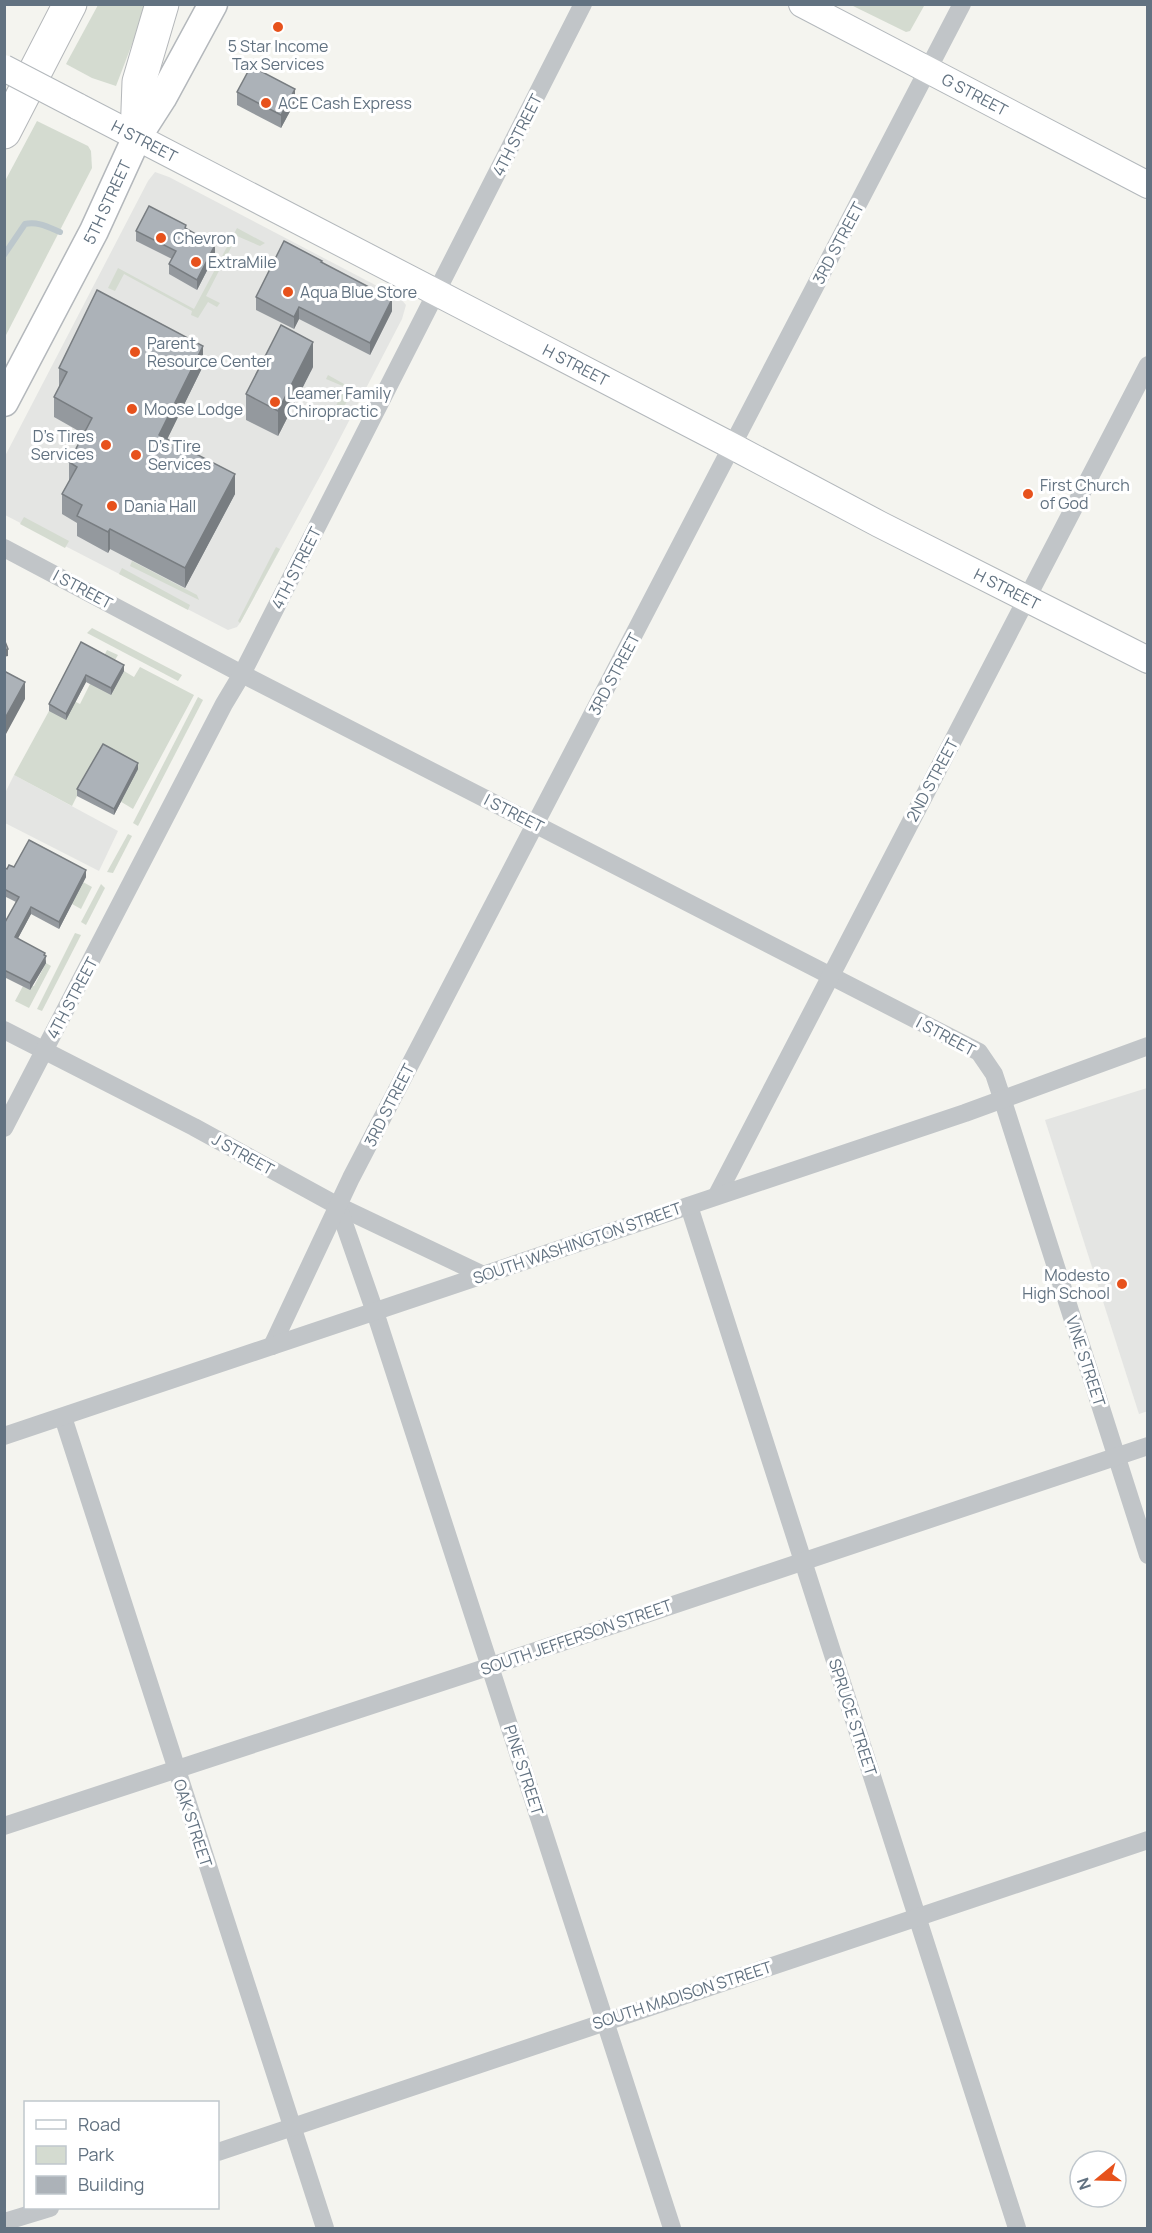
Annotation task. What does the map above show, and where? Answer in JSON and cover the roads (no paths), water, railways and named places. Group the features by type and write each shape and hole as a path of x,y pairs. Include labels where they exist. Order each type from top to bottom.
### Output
{"highway":[{"path":"4,132 70,4"},
{"path":"137,137 139,82 162,4"}],"main road":[{"name":"5TH STREET","path":"4,402 90,240 137,137 162,98 213,4"},
{"name":"G STREET","path":"802,4 1148,185"},
{"name":"H STREET","path":"4,68 1028,601 1148,660"}],"street":[{"name":"4TH STREET","path":"4,1128 224,704 242,674 583,4"},
{"name":"3RD STREET","path":"272,1346 338,1206 962,4"},
{"name":"2ND STREET","path":"717,1195 829,976 1028,601 1148,365"},
{"name":"I STREET","path":"4,548 682,902 979,1052 993,1074 1002,1098"},
{"name":"J STREET","path":"4,1030 194,1127 338,1206 483,1275"},
{"name":"SOUTH WASHINGTON STREET","path":"4,1436 965,1113 1148,1046"},
{"name":"VINE STREET","path":"1002,1098 1148,1556"},
{"name":"PINE STREET","path":"338,1206 375,1311 491,1666 672,2229"},
{"name":"SPRUCE STREET","path":"689,1206 1017,2229"},
{"name":"OAK STREET","path":"63,1417 325,2229"},
{"name":"SOUTH JEFFERSON STREET","path":"4,1826 1148,1446"},
{"name":"SOUTH MADISON STREET","path":"219,2152 1148,1840"},
{"path":"4,2222 47,2209"}],"waterway":[{"path":"4,255 25,224 47,226 60,232"}],"place":[{"name":"5 Star Income Tax Services","path":"278,27"},
{"name":"ACE Cash Express","path":"266,103"},
{"name":"Chevron","path":"161,238"},
{"name":"ExtraMile","path":"196,262"},
{"name":"Aqua Blue Store","path":"288,292"},
{"name":"Parent Resource Center","path":"135,352"},
{"name":"Leamer Family Chiropractic","path":"275,402"},
{"name":"Moose Lodge","path":"132,409"},
{"name":"D's Tires Services","path":"106,445"},
{"name":"D's Tire Services","path":"136,455"},
{"name":"First Church of God","path":"1028,494"},
{"name":"Dania Hall","path":"112,506"},
{"name":"Modesto High School","path":"1122,1284"}]}
